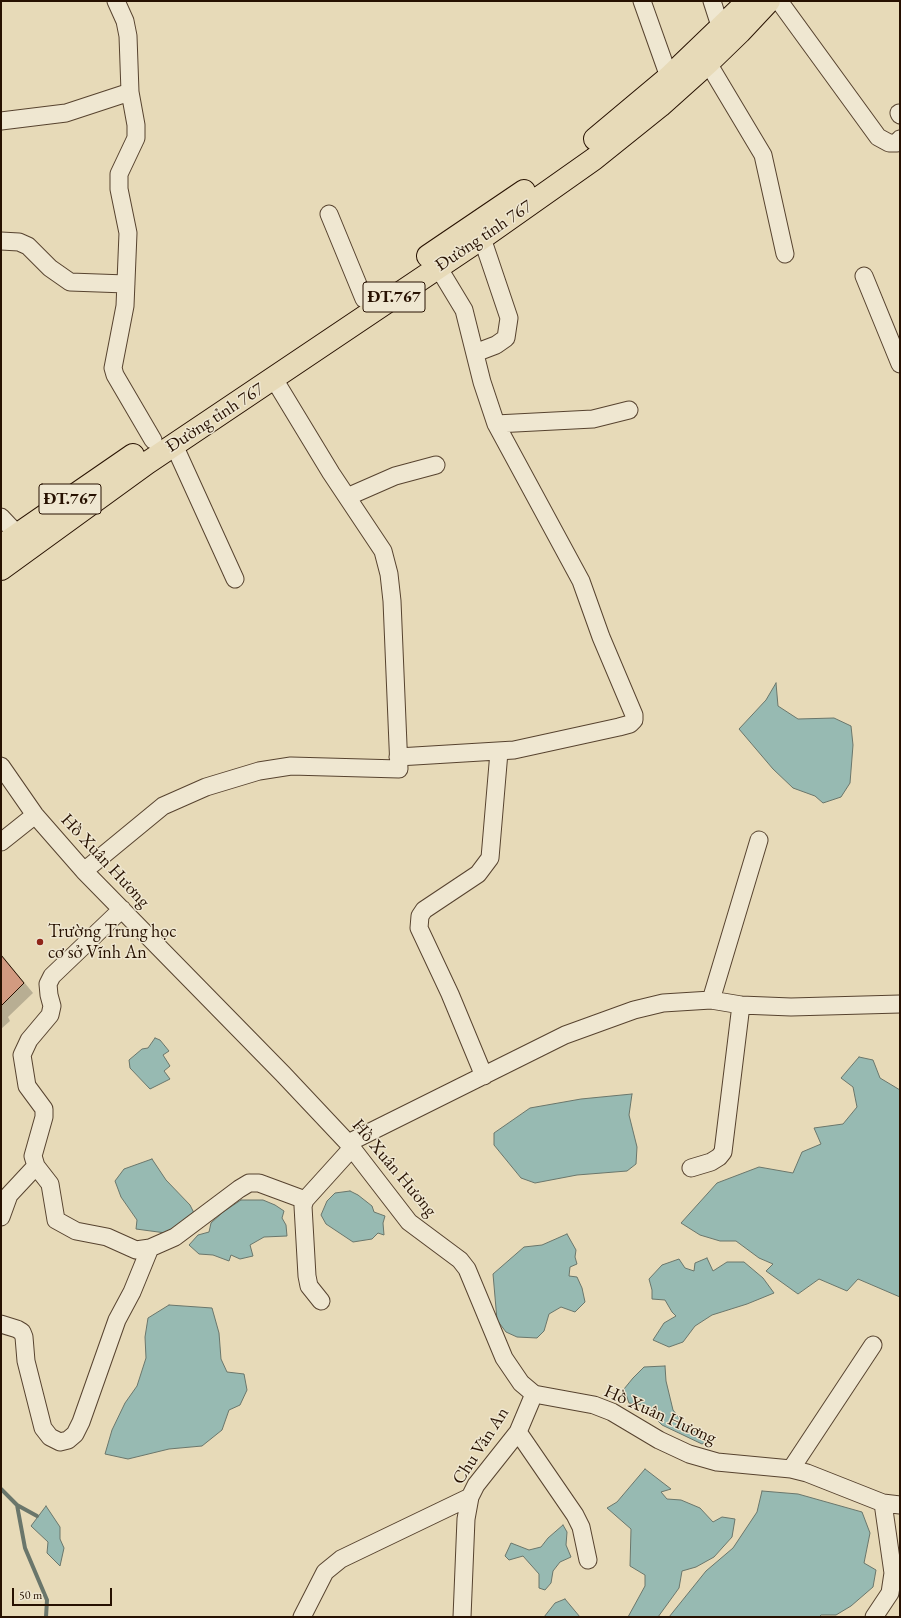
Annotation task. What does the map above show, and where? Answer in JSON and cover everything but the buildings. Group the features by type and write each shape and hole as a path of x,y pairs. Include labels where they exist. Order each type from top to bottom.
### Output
{"main road":[{"name":"Đường tỉnh 767","path":"164,443 170,433 242,385 364,299 569,161 669,77 721,29 748,1"},
{"name":"Đường tỉnh 767","path":"10,541 164,443 274,379 482,238 594,159 660,106 708,63 769,1"},
{"name":"Đường tỉnh 767","path":"1,569 128,467"}],"street":[{"path":"116,1 125,21 128,36 130,92 136,125 136,138 120,174 119,189 128,232 125,306 113,368 115,375 164,443 235,579"},
{"path":"642,1 669,77"},
{"path":"712,1 721,29"},
{"path":"780,1 878,137 889,143 896,143 900,139"},
{"path":"708,63 763,155 785,254"},
{"path":"1,121 66,113 130,92"},
{"path":"329,214 364,299"},
{"path":"475,353 496,345 506,338 509,318 482,238"},
{"path":"1,241 19,242 28,246 50,268 70,282 126,284"},
{"path":"398,757 514,750 630,724 634,720 634,715 601,637 581,581 496,424 482,382 464,310 438,267"},
{"path":"864,276 900,364"},
{"path":"84,871 163,806 200,790 259,771 291,766 399,769 389,574 383,551 347,497 274,379"},
{"path":"496,424 593,419 629,410"},
{"path":"347,497 395,476 436,465"},
{"path":"1,517 10,541"},
{"path":"484,1076 450,994 419,928 420,916 424,910 478,874 490,858 499,752"},
{"name":"Hồ Xuân Hương","path":"1,766 35,815 84,871 283,1074 350,1145 409,1222 460,1260 467,1269 504,1358 521,1383 534,1394 594,1405 612,1412 659,1440 689,1454 710,1460 754,1467 791,1469 807,1473 892,1504"},
{"path":"1,842 35,815"},
{"path":"711,1000 759,840"},
{"path":"122,909 52,976 48,984 52,1006 50,1015 25,1047 22,1055 27,1086 44,1109 44,1117 33,1156 36,1166 50,1184 56,1220 76,1231 107,1237 136,1250 150,1248 175,1237 249,1183 259,1183 305,1200"},
{"path":"321,1301 309,1286 307,1276 302,1217 305,1200 350,1145 484,1076 565,1035 634,1010 663,1003 711,1000 741,1005 791,1007 900,1004"},
{"path":"691,1168 711,1162 719,1157 723,1152 741,1005"},
{"path":"1,1217 9,1196 36,1166"},
{"path":"1,1324 22,1332 24,1337 26,1361 43,1428 50,1437 60,1442 68,1440 75,1434 81,1422 117,1320 132,1292 150,1248"},
{"path":"791,1469 873,1345"},
{"name":"Chu Văn An","path":"462,1617 466,1519 470,1497 518,1432 534,1394"},
{"path":"518,1432 575,1516 581,1527 588,1560"},
{"path":"302,1617 325,1572 341,1559 470,1497"},
{"path":"879,1615 890,1593 893,1573 892,1504"}],"water":[{"path":"776,683 778,706 798,719 834,718 851,726 853,745 850,783 841,797 823,803 815,796 793,788 773,769 739,729 766,700"},
{"path":"155,1038 160,1040 169,1051 163,1055 170,1066 164,1071 170,1079 150,1089 130,1068 129,1060 142,1049 148,1048"},
{"path":"859,1057 873,1060 880,1078 900,1090 900,1297 858,1279 847,1291 819,1279 798,1294 766,1271 773,1264 759,1258 736,1241 720,1241 700,1235 681,1223 717,1183 759,1167 793,1173 802,1152 821,1144 814,1128 843,1124 857,1107 853,1087 841,1078"},
{"path":"632,1094 629,1115 637,1147 636,1164 627,1171 577,1175 535,1183 521,1178 494,1145 494,1133 530,1108 581,1099"},
{"path":"152,1159 166,1180 190,1205 195,1215 173,1234 136,1229 137,1220 121,1197 115,1181 124,1169"},
{"path":"350,1191 358,1195 372,1206 374,1212 385,1216 383,1223 384,1235 378,1233 372,1239 353,1242 326,1224 321,1215 327,1201 335,1193"},
{"path":"241,1200 263,1200 284,1211 282,1218 286,1225 287,1236 264,1237 250,1245 253,1256 240,1259 231,1255 229,1261 213,1255 199,1254 189,1245 198,1235 209,1232 211,1223 223,1212"},
{"path":"567,1234 576,1250 575,1257 577,1264 570,1267 569,1276 577,1277 582,1288 585,1302 575,1312 561,1307 549,1314 544,1331 537,1338 517,1337 506,1332 497,1320 493,1274 524,1247 542,1245"},
{"path":"707,1258 713,1271 727,1262 744,1262 763,1278 774,1293 747,1304 712,1315 695,1326 683,1342 669,1347 653,1340 664,1323 676,1316 665,1300 652,1299 652,1290 649,1279 662,1265 679,1259 685,1268 694,1271 695,1263"},
{"path":"169,1305 212,1308 219,1333 221,1359 227,1372 244,1374 247,1390 240,1405 229,1410 222,1430 202,1446 169,1449 128,1459 105,1454 112,1430 125,1403 137,1386 146,1358 145,1337 148,1318"},
{"path":"665,1366 666,1381 673,1410 686,1427 710,1440 702,1444 662,1425 642,1405 629,1403 624,1389 633,1378 644,1367"},
{"path":"645,1469 671,1489 661,1492 667,1499 681,1500 700,1508 713,1522 722,1517 735,1519 732,1537 714,1557 696,1567 682,1571 679,1588 658,1617 628,1617 645,1586 645,1575 630,1566 631,1529 607,1508 617,1502"},
{"path":"762,1491 798,1494 862,1512 870,1533 864,1563 876,1570 873,1587 851,1606 836,1615 821,1615 819,1617 669,1617 706,1571 733,1548 757,1512"},
{"path":"46,1506 60,1527 60,1539 64,1548 60,1566 47,1553 48,1542 31,1526"},
{"path":"563,1525 567,1532 566,1545 571,1557 560,1562 553,1571 551,1583 545,1590 539,1588 539,1574 523,1556 509,1560 505,1556 511,1543 529,1550 541,1547 548,1538"},
{"path":"565,1599 580,1617 544,1617 555,1603"}],"waterway":[{"path":"1,1489 17,1505 37,1516"},
{"path":"17,1505 25,1548 47,1600 46,1617"}],"place":[{"name":"Trường Trung học cơ sở Vĩnh An","path":"40,942"}]}
